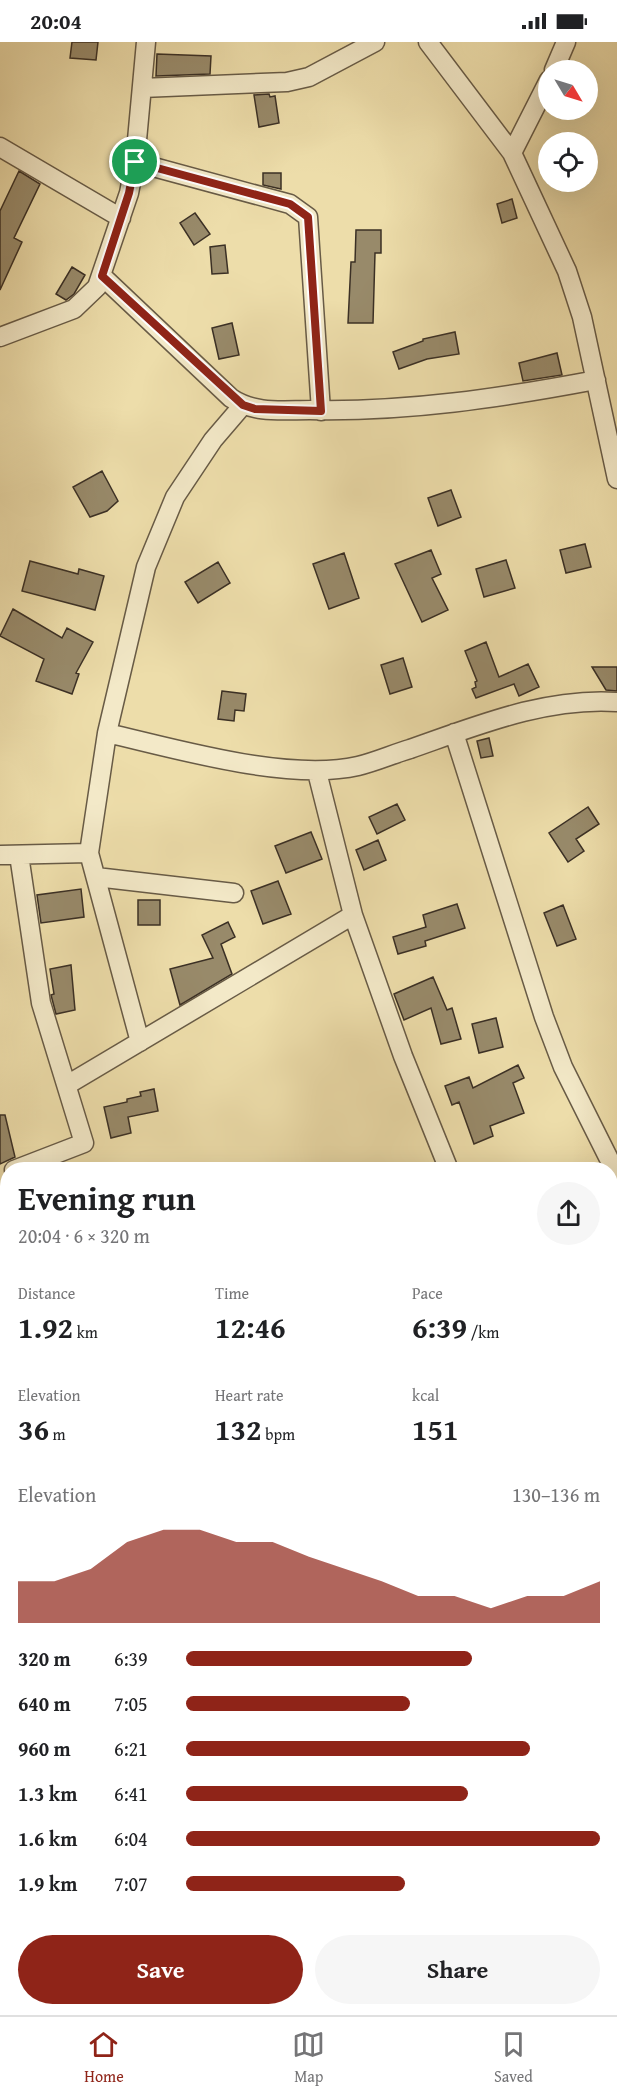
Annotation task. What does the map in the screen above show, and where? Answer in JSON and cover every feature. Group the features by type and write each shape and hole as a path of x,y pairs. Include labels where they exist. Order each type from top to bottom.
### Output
{"street":[{"path":"0,337 74,309 92,293 102,276 121,218 135,162 146,42"},
{"path":"142,88 287,82 309,76 375,42"},
{"path":"428,42 512,153 567,271 582,317 617,480"},
{"path":"558,60 566,42"},
{"path":"512,153 538,102"},
{"path":"0,147 121,218"},
{"path":"135,162 290,204 308,217 321,411"},
{"path":"102,276 243,405 255,409 321,411 400,409 462,403 596,380"},
{"path":"140,1042 89,853 106,733 146,567 174,497 213,440 243,405"},
{"path":"106,733 223,759 317,772 358,766 454,733 561,703 617,702"},
{"path":"454,733 562,1067 610,1162"},
{"path":"317,772 352,915 403,1056 447,1162"},
{"path":"0,855 89,853"},
{"path":"19,855 41,1003 84,1143 35,1162"},
{"path":"96,877 234,892"},
{"path":"67,1085 352,915"}],"building":[{"path":"72,42 98,42 96,60 70,58"},
{"path":"157,54 211,56 210,74 156,76"},
{"path":"269,94 270,97 275,96 279,123 259,127 254,95"},
{"path":"19,171 40,184 14,238 22,242 0,290 0,211"},
{"path":"263,173 281,173 281,189 263,185"},
{"path":"512,199 517,218 502,223 497,204"},
{"path":"195,213 210,234 194,245 180,223"},
{"path":"356,230 381,230 381,253 375,253 373,323 348,323 351,262 355,262"},
{"path":"225,245 228,273 212,274 210,247"},
{"path":"72,267 85,275 74,294 66,300 56,294"},
{"path":"232,323 239,355 219,359 212,328"},
{"path":"455,332 459,354 427,359 399,369 393,352 423,341 423,339"},
{"path":"557,353 562,375 523,381 519,363"},
{"path":"102,471 118,501 107,511 90,517 73,487"},
{"path":"451,490 461,517 438,526 428,498"},
{"path":"585,544 591,567 566,573 560,550"},
{"path":"431,550 441,574 432,578 448,610 422,622 395,564"},
{"path":"344,553 359,598 329,609 313,564"},
{"path":"506,560 515,588 484,597 476,569"},
{"path":"30,561 78,574 79,569 104,576 95,610 22,591"},
{"path":"218,562 230,583 198,603 185,582"},
{"path":"13,609 62,638 67,628 93,642 76,673 79,674 72,694 36,681 44,659 0,636"},
{"path":"486,642 499,677 528,664 539,687 519,696 514,684 476,698 472,689 476,687 475,682 477,681 465,651"},
{"path":"403,658 412,687 390,694 381,665"},
{"path":"592,667 617,667 617,691 606,690"},
{"path":"222,691 246,694 244,711 235,710 234,721 218,719"},
{"path":"489,738 493,756 481,758 477,741"},
{"path":"397,804 405,820 377,834 369,817"},
{"path":"588,807 599,824 576,839 584,851 568,862 549,833"},
{"path":"311,832 322,859 286,873 275,846"},
{"path":"378,840 386,860 364,870 356,850"},
{"path":"278,881 291,914 263,924 251,891"},
{"path":"81,889 84,917 41,923 37,895"},
{"path":"138,900 160,900 160,925 138,925"},
{"path":"457,904 465,928 425,941 426,946 398,954 393,937 426,927 423,915"},
{"path":"563,905 576,939 557,946 544,913"},
{"path":"228,922 235,937 221,944 232,974 180,1005 170,969 213,958 202,935"},
{"path":"71,965 75,1010 56,1014 51,995 54,994 50,969"},
{"path":"433,977 447,1010 452,1008 461,1039 441,1044 431,1008 404,1020 394,994"},
{"path":"496,1018 503,1047 479,1053 472,1024"},
{"path":"518,1065 524,1078 513,1083 524,1113 490,1126 493,1136 474,1144 459,1102 452,1105 445,1086 469,1077 473,1088"},
{"path":"154,1089 158,1111 128,1117 131,1133 111,1138 104,1107 127,1102 127,1099 141,1096 140,1092"},
{"path":"0,1115 5,1115 15,1157 0,1162"}],"route":[{"path":"135,162 290,204 302,210 308,217 321,411 255,409 231,398 102,276 129,193 135,162"}]}
